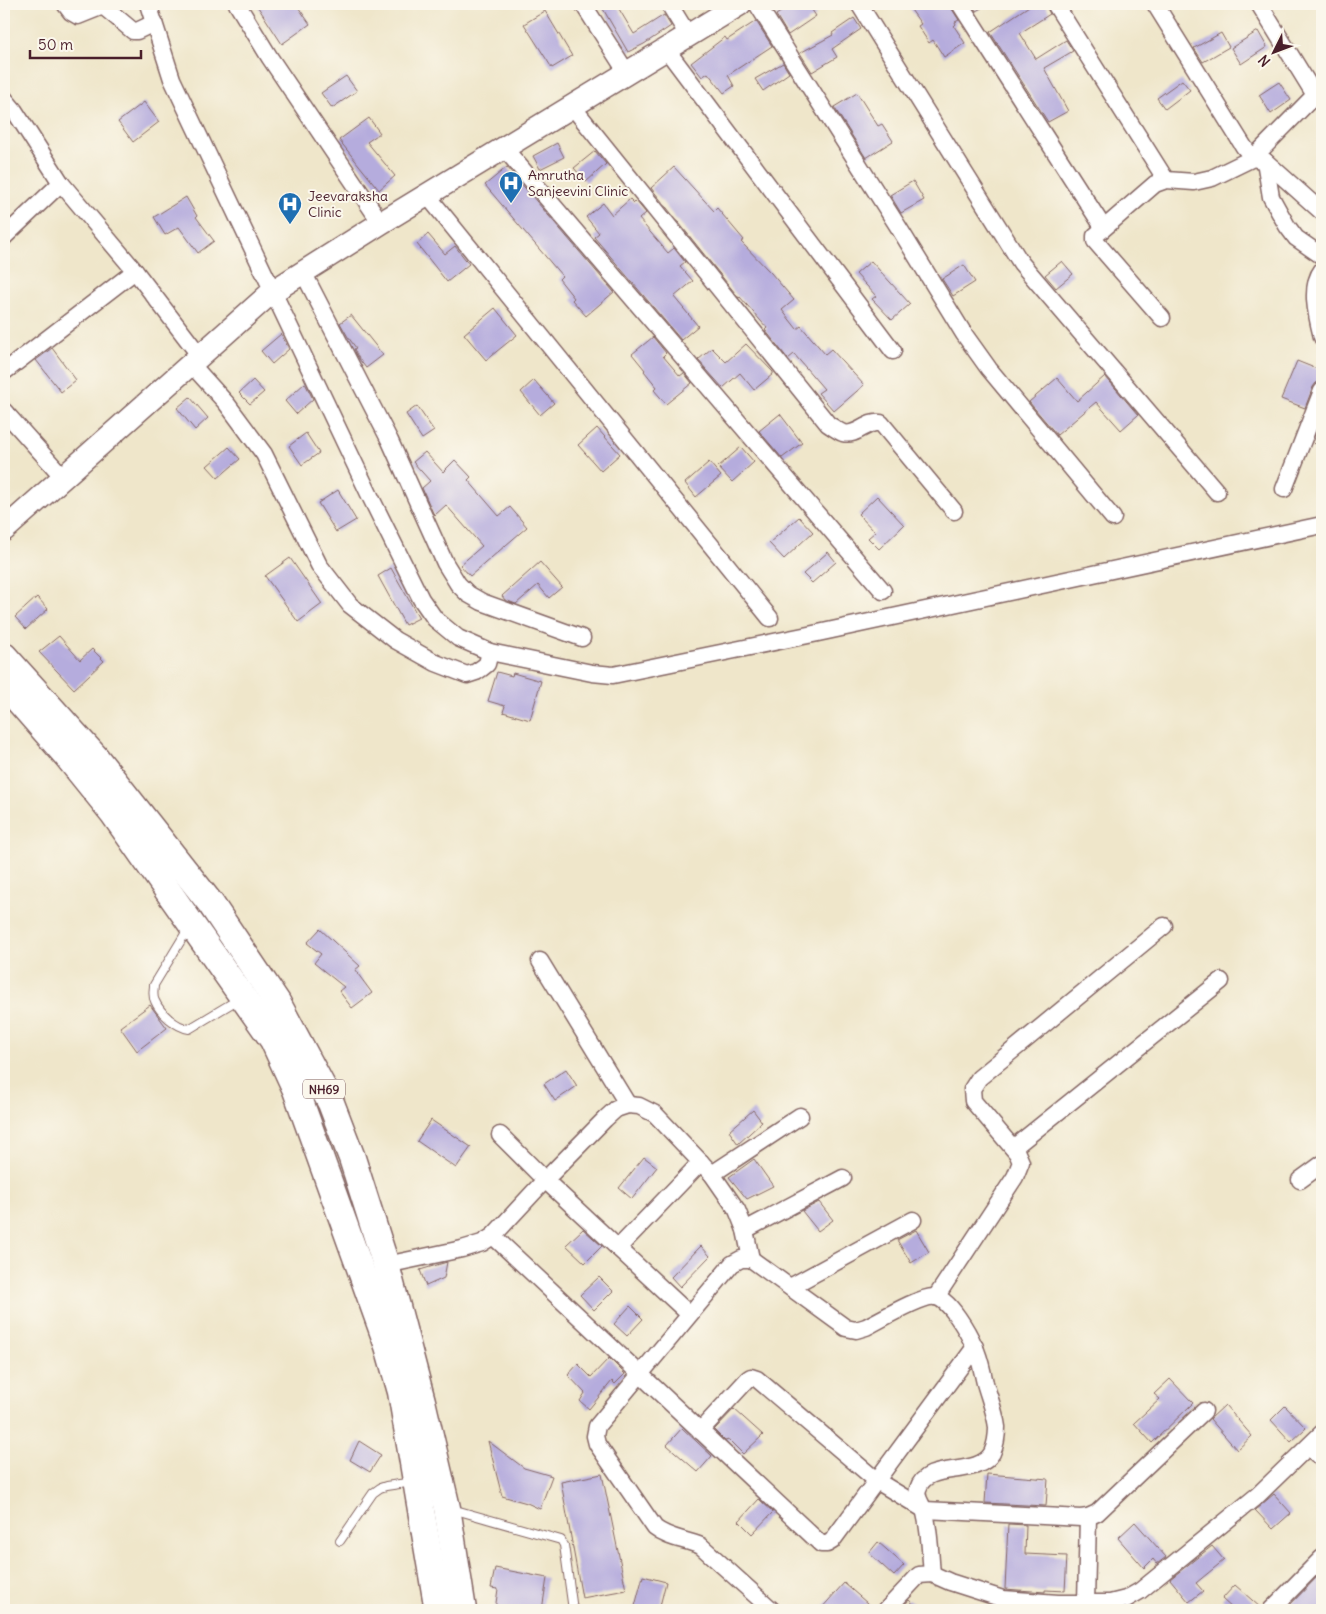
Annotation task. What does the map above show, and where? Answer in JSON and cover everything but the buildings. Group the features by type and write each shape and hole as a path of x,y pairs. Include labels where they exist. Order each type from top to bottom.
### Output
{"highway":[{"name":"NH69","path":"4,656 96,758 212,904 277,1002 282,1035 296,1090 388,1346 400,1392 438,1610"},
{"name":"NH69","path":"4,684 67,756 113,813 242,997 282,1035 331,1103 352,1158 386,1265 425,1410 447,1508 463,1610"}],"main road":[{"path":"4,530 195,360 286,283 427,194 740,4"}],"street":[{"path":"65,4 74,15 78,16 102,6 133,31 154,23"},
{"path":"148,4 172,79 286,283 390,441 445,563 458,584 468,594 482,602 582,638"},
{"path":"237,4 270,58 381,223"},
{"path":"583,4 626,73"},
{"path":"668,4 688,35"},
{"path":"757,4 900,228 964,334 989,369 1114,518"},
{"path":"859,4 1021,263 1217,492"},
{"path":"960,4 1103,227"},
{"path":"1055,4 1166,180"},
{"path":"1155,4 1244,147 1322,212"},
{"path":"1162,318 1098,246 1095,236 1103,227 1155,184 1166,180 1194,182 1212,178 1259,159 1319,93 1259,4"},
{"path":"666,49 893,351"},
{"path":"572,106 828,424 843,433 852,433 874,421 881,423 954,511"},
{"path":"7,110 61,183 135,271 195,360 264,454 294,511 319,565 350,605 394,640 436,663 467,675 476,672 486,664 490,652"},
{"path":"504,148 882,591"},
{"path":"1259,159 1271,197 1286,226 1296,238 1322,256"},
{"path":"4,237 61,183"},
{"path":"427,194 770,618"},
{"path":"1322,270 1317,276 1315,285 1322,337"},
{"path":"4,372 135,271"},
{"path":"286,283 421,599 435,619 458,638 490,652 592,673 613,675 1322,525"},
{"path":"1284,489 1322,391"},
{"path":"4,411 63,477"},
{"path":"936,1297 1015,1177 1021,1162 1017,1153 973,1101 972,1088 979,1078 1164,926"},
{"path":"540,961 628,1105"},
{"path":"1013,1148 1221,981"},
{"path":"386,1265 462,1249 482,1243 494,1236 545,1180 605,1119 616,1109 628,1105 639,1106 655,1114 712,1174 737,1210 745,1230 751,1259"},
{"path":"712,1174 800,1116"},
{"path":"500,1135 545,1180 689,1314"},
{"path":"618,1248 701,1162"},
{"path":"1300,1180 1322,1164"},
{"path":"745,1230 843,1178"},
{"path":"790,1287 913,1220"},
{"path":"494,1236 639,1375 821,1544 827,1544 832,1541 975,1347"},
{"path":"772,1610 701,1546 664,1535 655,1528 597,1444 594,1436 597,1426 689,1314 732,1264 740,1259 751,1259 846,1328 856,1330 866,1327 924,1299 936,1297 944,1301 953,1310 975,1347 996,1425 997,1441 991,1454 979,1465 930,1474 922,1481 918,1488 917,1496 925,1510 929,1532 932,1574"},
{"path":"700,1431 751,1377 757,1379 877,1481 925,1510 1088,1517 1097,1513 1204,1411"},
{"path":"886,1610 919,1575 932,1574 1003,1600 1124,1604 1258,1495 1322,1433"},
{"path":"1309,1446 1322,1459"},
{"path":"1086,1603 1088,1517"},
{"path":"1271,1610 1322,1558"}],"lane":[{"path":"192,924 154,985 153,994 155,1002 174,1024 181,1028 189,1029 242,997"},
{"path":"340,1541 374,1493 380,1488 416,1482"},
{"path":"447,1508 561,1540 564,1545 573,1610"}],"place":[{"name":"Amrutha Sanjeevini Clinic","path":"511,204"},
{"name":"Jeevaraksha Clinic","path":"290,225"}]}
